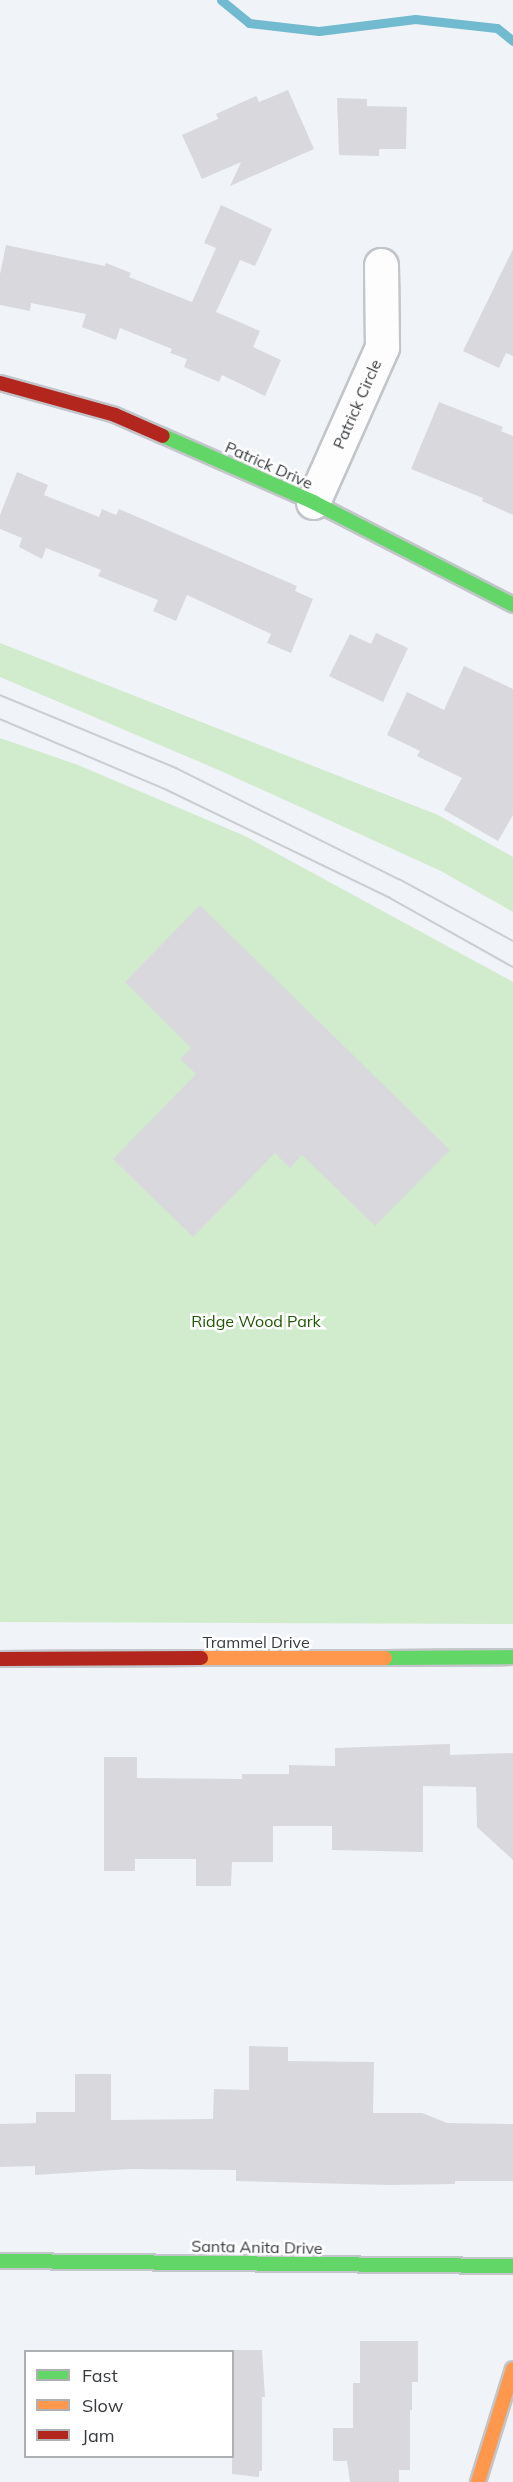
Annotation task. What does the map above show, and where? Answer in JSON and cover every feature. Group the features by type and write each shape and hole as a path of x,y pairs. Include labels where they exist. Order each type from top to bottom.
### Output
{"street":[{"name":"Patrick Circle","path":"313,502 382,347 381,265"},
{"name":"Patrick Drive","path":"0,383 115,415 313,502 513,605"},
{"name":"Trammel Drive","path":"0,1659 513,1657"},
{"name":"Santa Anita Drive","path":"0,2261 513,2266"},
{"path":"478,2482 513,2369"}],"green space":[{"path":"0,643 438,815 513,857 513,912 441,871 221,771 0,677"},
{"name":"Ridge Wood Park","path":"0,738 78,765 245,836 513,982 513,1624 0,1622"}],"building":[{"path":"288,90 314,149 230,186 241,162 202,179 182,135 218,119 216,114 256,96 259,102"},
{"path":"337,98 367,99 367,106 407,107 406,149 379,149 379,156 339,155"},
{"path":"221,205 272,229 255,266 240,260 216,312 260,331 253,347 281,360 265,396 222,375 219,382 184,367 187,359 170,353 172,349 120,328 116,340 82,327 86,314 31,303 30,311 0,305 0,274 6,245 105,266 106,263 131,273 129,277 192,302 216,248 204,243"},
{"path":"513,249 513,356 506,353 499,368 463,351"},
{"path":"439,402 503,427 501,431 513,436 513,515 482,501 483,498 411,469"},
{"path":"17,472 48,485 44,495 99,517 102,509 116,515 119,509 297,586 295,591 313,599 291,653 267,643 271,634 187,595 176,621 153,611 158,600 98,576 101,570 46,548 42,559 19,547 22,538 0,529 0,515"},
{"path":"376,633 408,648 383,702 329,676 350,634 371,644"},
{"path":"464,666 513,689 513,815 498,841 444,810 462,778 417,756 420,751 387,735 407,692 444,710"},
{"path":"200,905 450,1150 375,1226 302,1155 290,1168 275,1153 193,1237 113,1159 196,1074 180,1059 191,1048 125,982"},
{"path":"450,1744 450,1755 513,1753 513,1860 477,1827 476,1787 423,1786 423,1852 332,1850 332,1826 273,1826 273,1862 232,1862 231,1886 196,1886 196,1859 135,1859 135,1871 104,1871 104,1757 137,1757 137,1778 242,1779 242,1774 289,1774 289,1765 335,1766 335,1748"},
{"path":"249,2046 288,2047 288,2061 374,2062 373,2113 422,2113 447,2123 513,2124 513,2181 455,2181 455,2184 388,2185 236,2181 236,2170 130,2169 35,2175 35,2166 0,2167 0,2124 36,2123 36,2112 75,2112 75,2074 111,2074 111,2120 213,2119 214,2089 249,2090"},
{"path":"360,2341 418,2341 418,2382 412,2382 412,2410 410,2410 410,2470 399,2470 399,2482 350,2482 347,2461 333,2461 333,2428 353,2428 353,2383 360,2383"},
{"path":"234,2350 262,2350 265,2397 262,2397 262,2471 259,2471 259,2477 232,2474"}],"waterway":[{"path":"221,0 249,23 319,31 415,19 497,28 513,41"}],"tram line":[{"path":"0,695 176,768 399,879 513,941"},
{"path":"0,719 165,789 390,898 513,967"}],"traffic: fast":[{"path":"163,436 313,502 513,605"},
{"path":"385,1658 513,1657"},
{"path":"0,2261 513,2266"}],"traffic: slow":[{"path":"201,1658 385,1658"},
{"path":"478,2482 513,2369"}],"traffic: jam":[{"path":"0,383 115,415 163,436"},
{"path":"0,1659 201,1658"}]}
